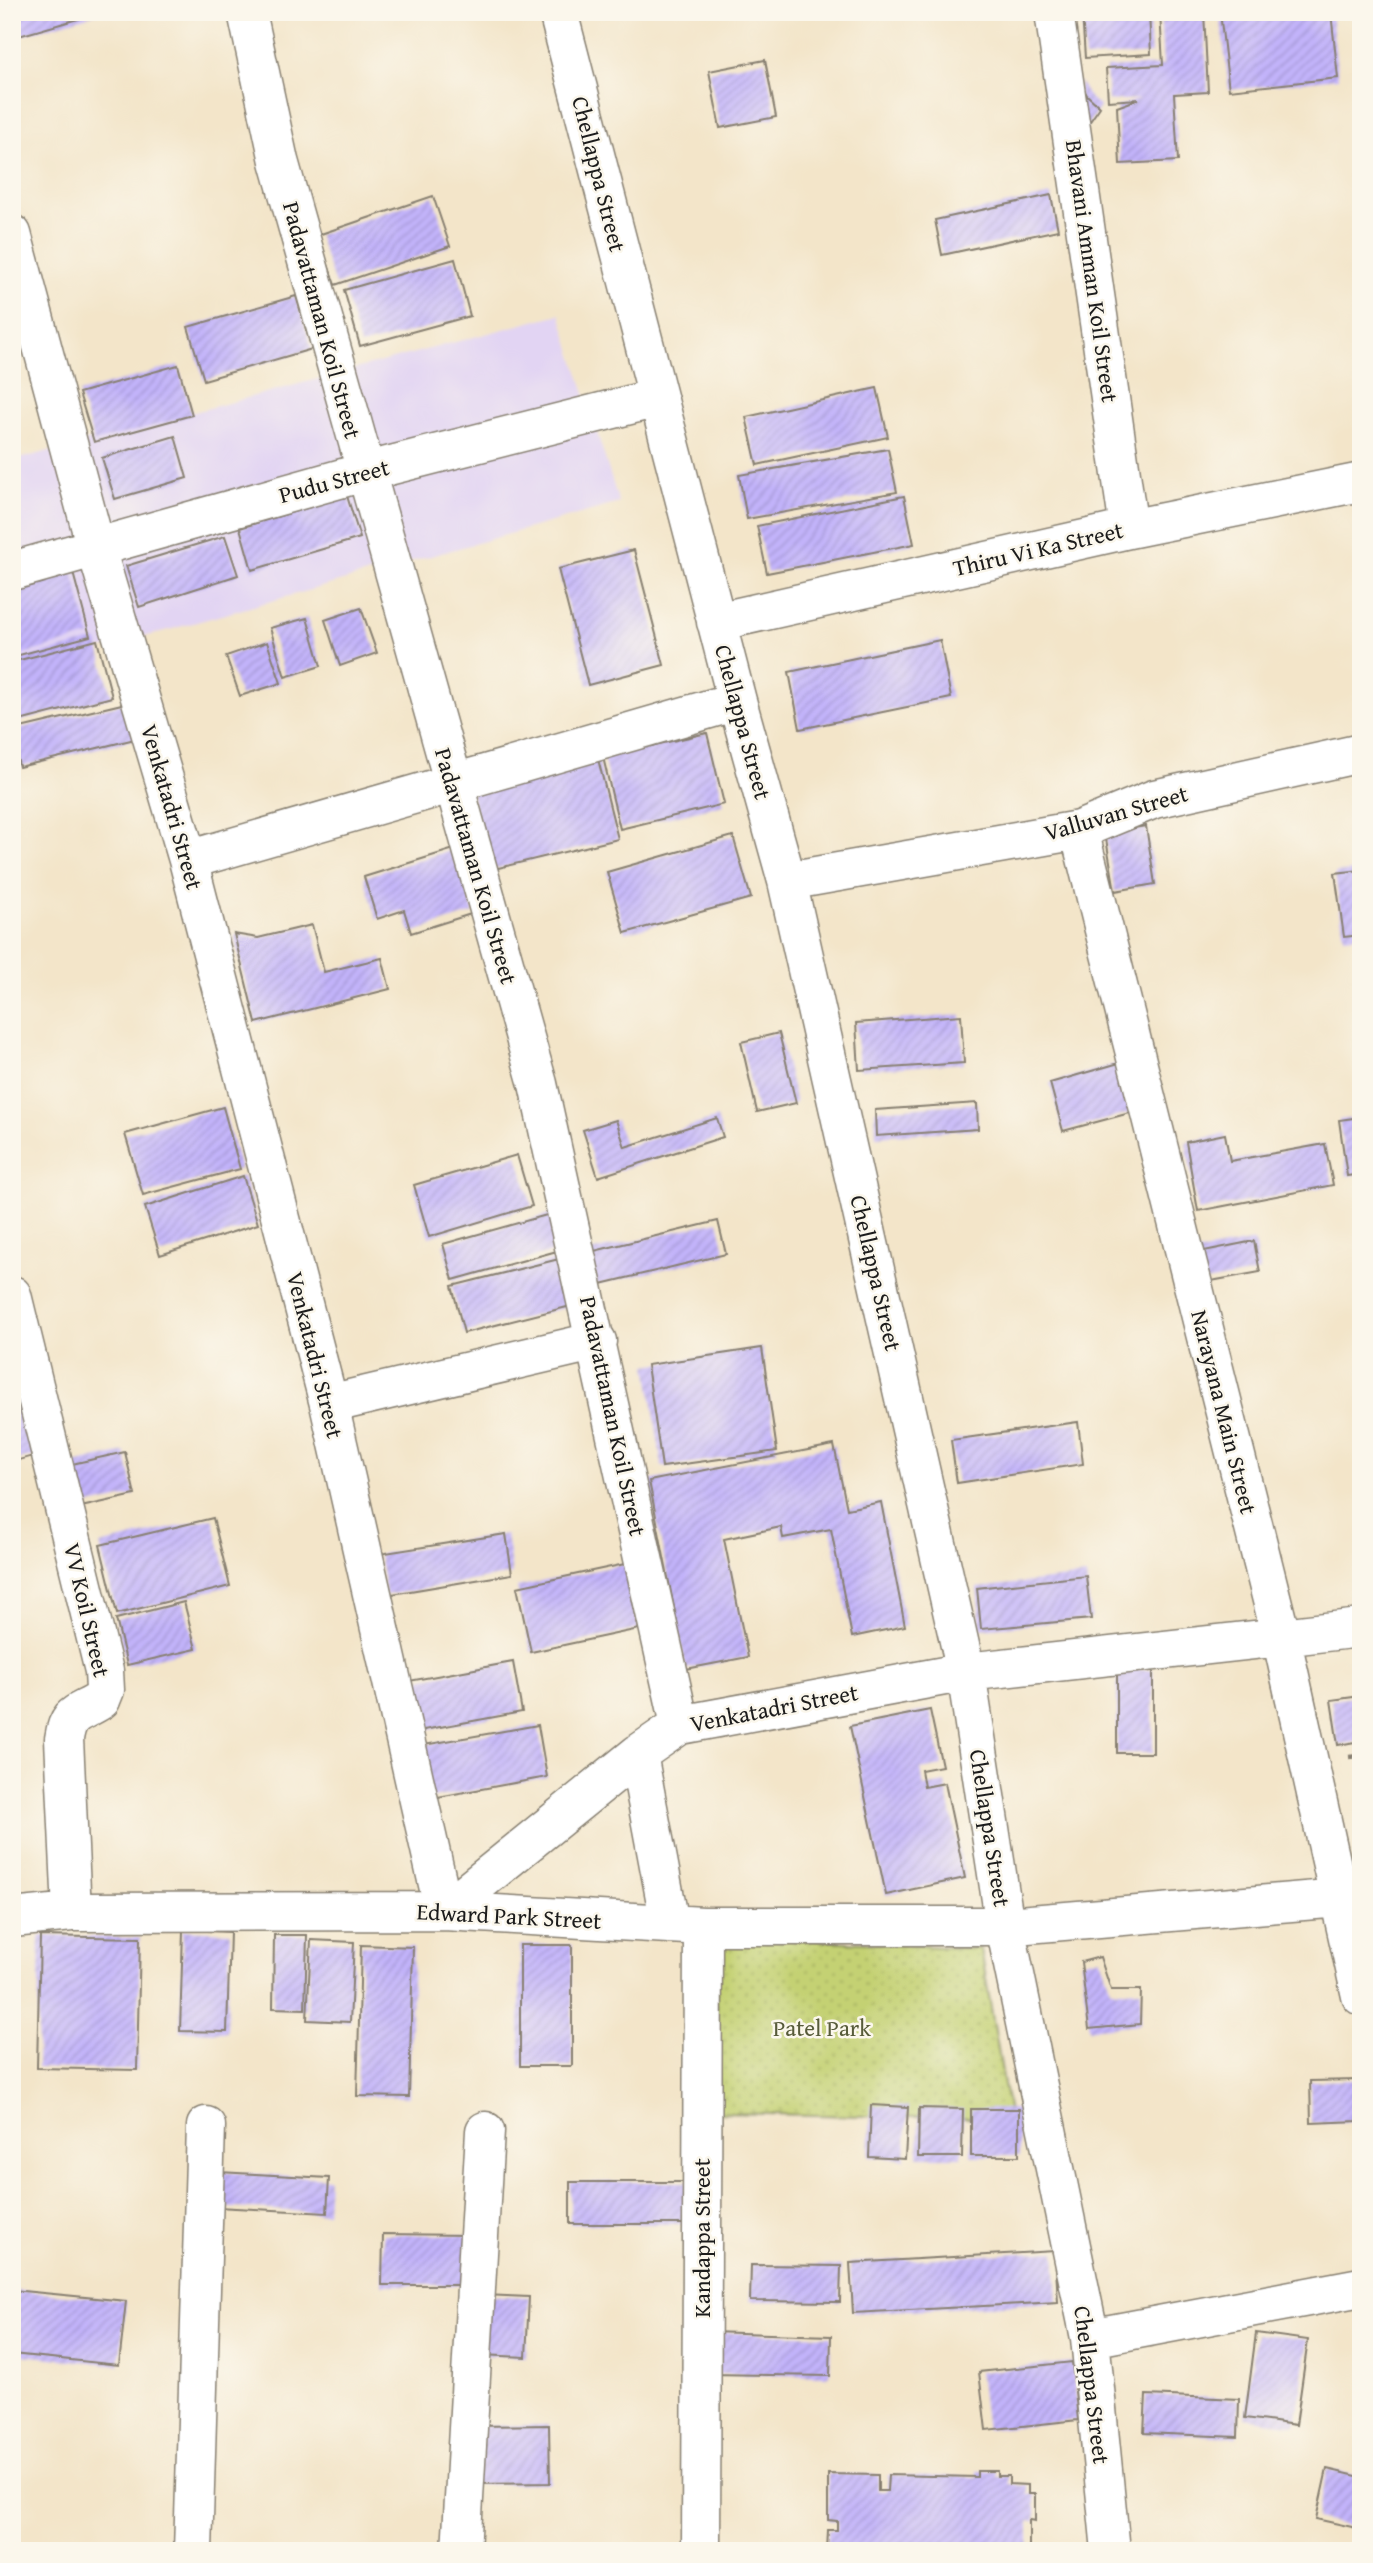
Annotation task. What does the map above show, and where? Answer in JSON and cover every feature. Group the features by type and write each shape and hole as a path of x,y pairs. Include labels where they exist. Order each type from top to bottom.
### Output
{"street":[{"name":"Padavattaman Koil Street","path":"247,12 279,160 364,472 538,1084 680,1725"},
{"name":"Chellappa Street","path":"558,12 716,622 787,881 966,1672 1005,1926 1090,2338 1111,2551"},
{"name":"Bhavani Amman Koil Street","path":"1054,12 1129,529"},
{"name":"Venkatadri Street","path":"12,234 96,548 188,860 329,1404 444,1911 638,1754 680,1725 966,1672 1361,1628"},
{"name":"Pudu Street","path":"12,571 364,472 657,398"},
{"name":"Thiru Vi Ka Street","path":"716,622 1129,529 1361,482"},
{"path":"188,860 737,701"},
{"name":"Valluvan Street","path":"787,881 1079,830 1154,799 1361,753"},
{"name":"Narayana Main Street","path":"1079,830 1280,1636 1361,1996"},
{"name":"VV Koil Street","path":"12,1295 104,1671 105,1690 101,1700 74,1713 66,1724 65,1731 72,1912"},
{"path":"329,1404 597,1341"},
{"path":"638,1754 687,1925"},
{"name":"Edward Park Street","path":"12,1918 72,1912 444,1911 687,1925 1005,1926 1340,1898"},
{"name":"Kandappa Street","path":"687,1925 701,2551"},
{"path":"193,2551 206,2126"},
{"path":"461,2551 485,2131"},
{"path":"1090,2338 1361,2287"}],"shaded area":[{"path":"560,314 619,503 12,674 12,461"}],"green space":[{"name":"Patel Park","path":"715,1935 981,1949 1010,2119 718,2113"}],"building":[{"path":"12,12 99,12 99,13 12,38"},
{"path":"1082,12 1149,12 1151,54 1085,58"},
{"path":"1160,12 1204,12 1208,92 1174,94 1178,161 1120,164 1117,107 1139,99 1108,101 1106,68 1163,65"},
{"path":"1220,12 1331,12 1338,78 1229,90"},
{"path":"765,60 776,117 720,128 709,71"},
{"path":"1079,81 1087,95 1100,107 1079,137"},
{"path":"1051,195 1058,230 942,255 935,220"},
{"path":"433,196 450,246 335,285 318,235"},
{"path":"455,259 470,316 360,346 344,290"},
{"path":"296,296 312,349 204,380 188,327"},
{"path":"178,365 192,415 94,442 79,393"},
{"path":"877,388 888,437 757,465 746,417"},
{"path":"175,436 187,478 115,499 102,458"},
{"path":"888,449 897,492 747,519 739,475"},
{"path":"347,496 360,538 252,570 240,528"},
{"path":"904,496 914,544 767,573 757,526"},
{"path":"225,536 238,575 139,607 126,566"},
{"path":"634,550 664,665 588,685 558,569"},
{"path":"72,569 90,636 12,657 12,585"},
{"path":"361,608 377,653 340,666 325,620"},
{"path":"307,618 321,666 285,677 270,628"},
{"path":"97,640 112,697 12,723 12,662"},
{"path":"940,640 951,698 800,729 789,672"},
{"path":"267,642 281,683 240,696 226,656"},
{"path":"126,703 135,739 19,767 12,730"},
{"path":"707,733 724,804 620,829 603,757"},
{"path":"597,755 618,839 490,870 469,786"},
{"path":"1146,826 1155,884 1115,891 1105,833"},
{"path":"733,836 751,898 625,933 607,872"},
{"path":"454,849 474,913 411,933 404,910 377,919 364,877"},
{"path":"1361,870 1361,935 1344,937 1335,873"},
{"path":"312,925 324,972 382,958 390,989 256,1023 234,934 258,938"},
{"path":"961,1015 964,1063 859,1070 856,1023"},
{"path":"779,1033 796,1103 757,1112 741,1042"},
{"path":"1126,1061 1141,1110 1063,1131 1050,1083"},
{"path":"977,1103 978,1129 876,1136 875,1110"},
{"path":"223,1107 240,1169 143,1195 125,1134"},
{"path":"1361,1117 1361,1174 1347,1176 1339,1120"},
{"path":"717,1118 723,1137 598,1177 583,1130 616,1120 625,1147"},
{"path":"1225,1134 1230,1161 1325,1144 1333,1185 1198,1211 1186,1142"},
{"path":"517,1155 532,1206 429,1237 414,1185"},
{"path":"243,1176 258,1224 160,1255 145,1207"},
{"path":"554,1213 564,1249 453,1280 443,1244"},
{"path":"718,1221 726,1254 597,1285 590,1252"},
{"path":"1254,1241 1260,1272 1200,1283 1194,1253"},
{"path":"559,1259 571,1306 464,1333 452,1286"},
{"path":"762,1348 777,1451 662,1467 647,1365"},
{"path":"31,1403 44,1453 12,1462 12,1408"},
{"path":"1078,1422 1083,1464 957,1483 951,1440"},
{"path":"834,1445 847,1509 881,1502 905,1626 852,1637 831,1529 783,1538 781,1527 724,1539 748,1657 686,1669 649,1481"},
{"path":"125,1452 135,1495 81,1507 72,1464"},
{"path":"213,1518 230,1586 117,1614 100,1545"},
{"path":"506,1534 512,1574 386,1595 379,1554"},
{"path":"625,1564 639,1629 531,1652 517,1587"},
{"path":"1086,1576 1091,1619 981,1629 977,1588"},
{"path":"184,1602 196,1649 127,1665 116,1619"},
{"path":"1361,1658 1361,1689 1359,1689 1354,1659"},
{"path":"513,1662 522,1712 418,1731 409,1681"},
{"path":"1117,1670 1153,1670 1153,1753 1117,1753"},
{"path":"1361,1696 1361,1741 1338,1745 1331,1700"},
{"path":"930,1710 942,1766 921,1770 924,1787 945,1783 965,1878 886,1895 850,1726"},
{"path":"538,1725 547,1777 427,1799 418,1746"},
{"path":"183,1930 230,1932 227,2032 180,2031"},
{"path":"274,1935 307,1935 305,2009 273,2008"},
{"path":"40,1936 140,1938 137,2070 37,2068"},
{"path":"311,1940 354,1942 350,2022 307,2020"},
{"path":"361,1945 413,1947 409,2097 357,2096"},
{"path":"520,1945 572,1945 572,2066 520,2066"},
{"path":"1100,1957 1111,1990 1141,1990 1140,2024 1089,2029 1081,1962"},
{"path":"1358,2080 1359,2121 1311,2123 1310,2081"},
{"path":"871,2105 908,2107 905,2159 869,2157"},
{"path":"919,2108 963,2109 962,2157 918,2157"},
{"path":"971,2109 1019,2109 1019,2156 971,2156"},
{"path":"219,2172 329,2178 327,2213 217,2207"},
{"path":"570,2182 688,2182 688,2224 570,2224"},
{"path":"383,2234 470,2235 469,2285 382,2285"},
{"path":"1055,2251 1058,2302 853,2313 850,2263"},
{"path":"751,2265 841,2266 840,2302 750,2301"},
{"path":"12,2290 126,2301 119,2365 12,2354"},
{"path":"484,2295 529,2297 526,2357 481,2355"},
{"path":"710,2332 831,2336 830,2376 709,2374"},
{"path":"1256,2333 1308,2340 1296,2425 1245,2418"},
{"path":"1072,2362 1078,2420 986,2430 979,2372"},
{"path":"1146,2395 1239,2399 1238,2437 1144,2433"},
{"path":"549,2425 550,2483 472,2484 472,2426"},
{"path":"1327,2469 1361,2477 1361,2529 1316,2519"},
{"path":"977,2471 997,2471 997,2476 1009,2476 1009,2484 1028,2485 1028,2494 1035,2494 1035,2521 1029,2520 1029,2551 827,2551 828,2530 837,2530 837,2521 828,2520 828,2474 878,2475 878,2491 887,2491 888,2475 977,2477"}]}
